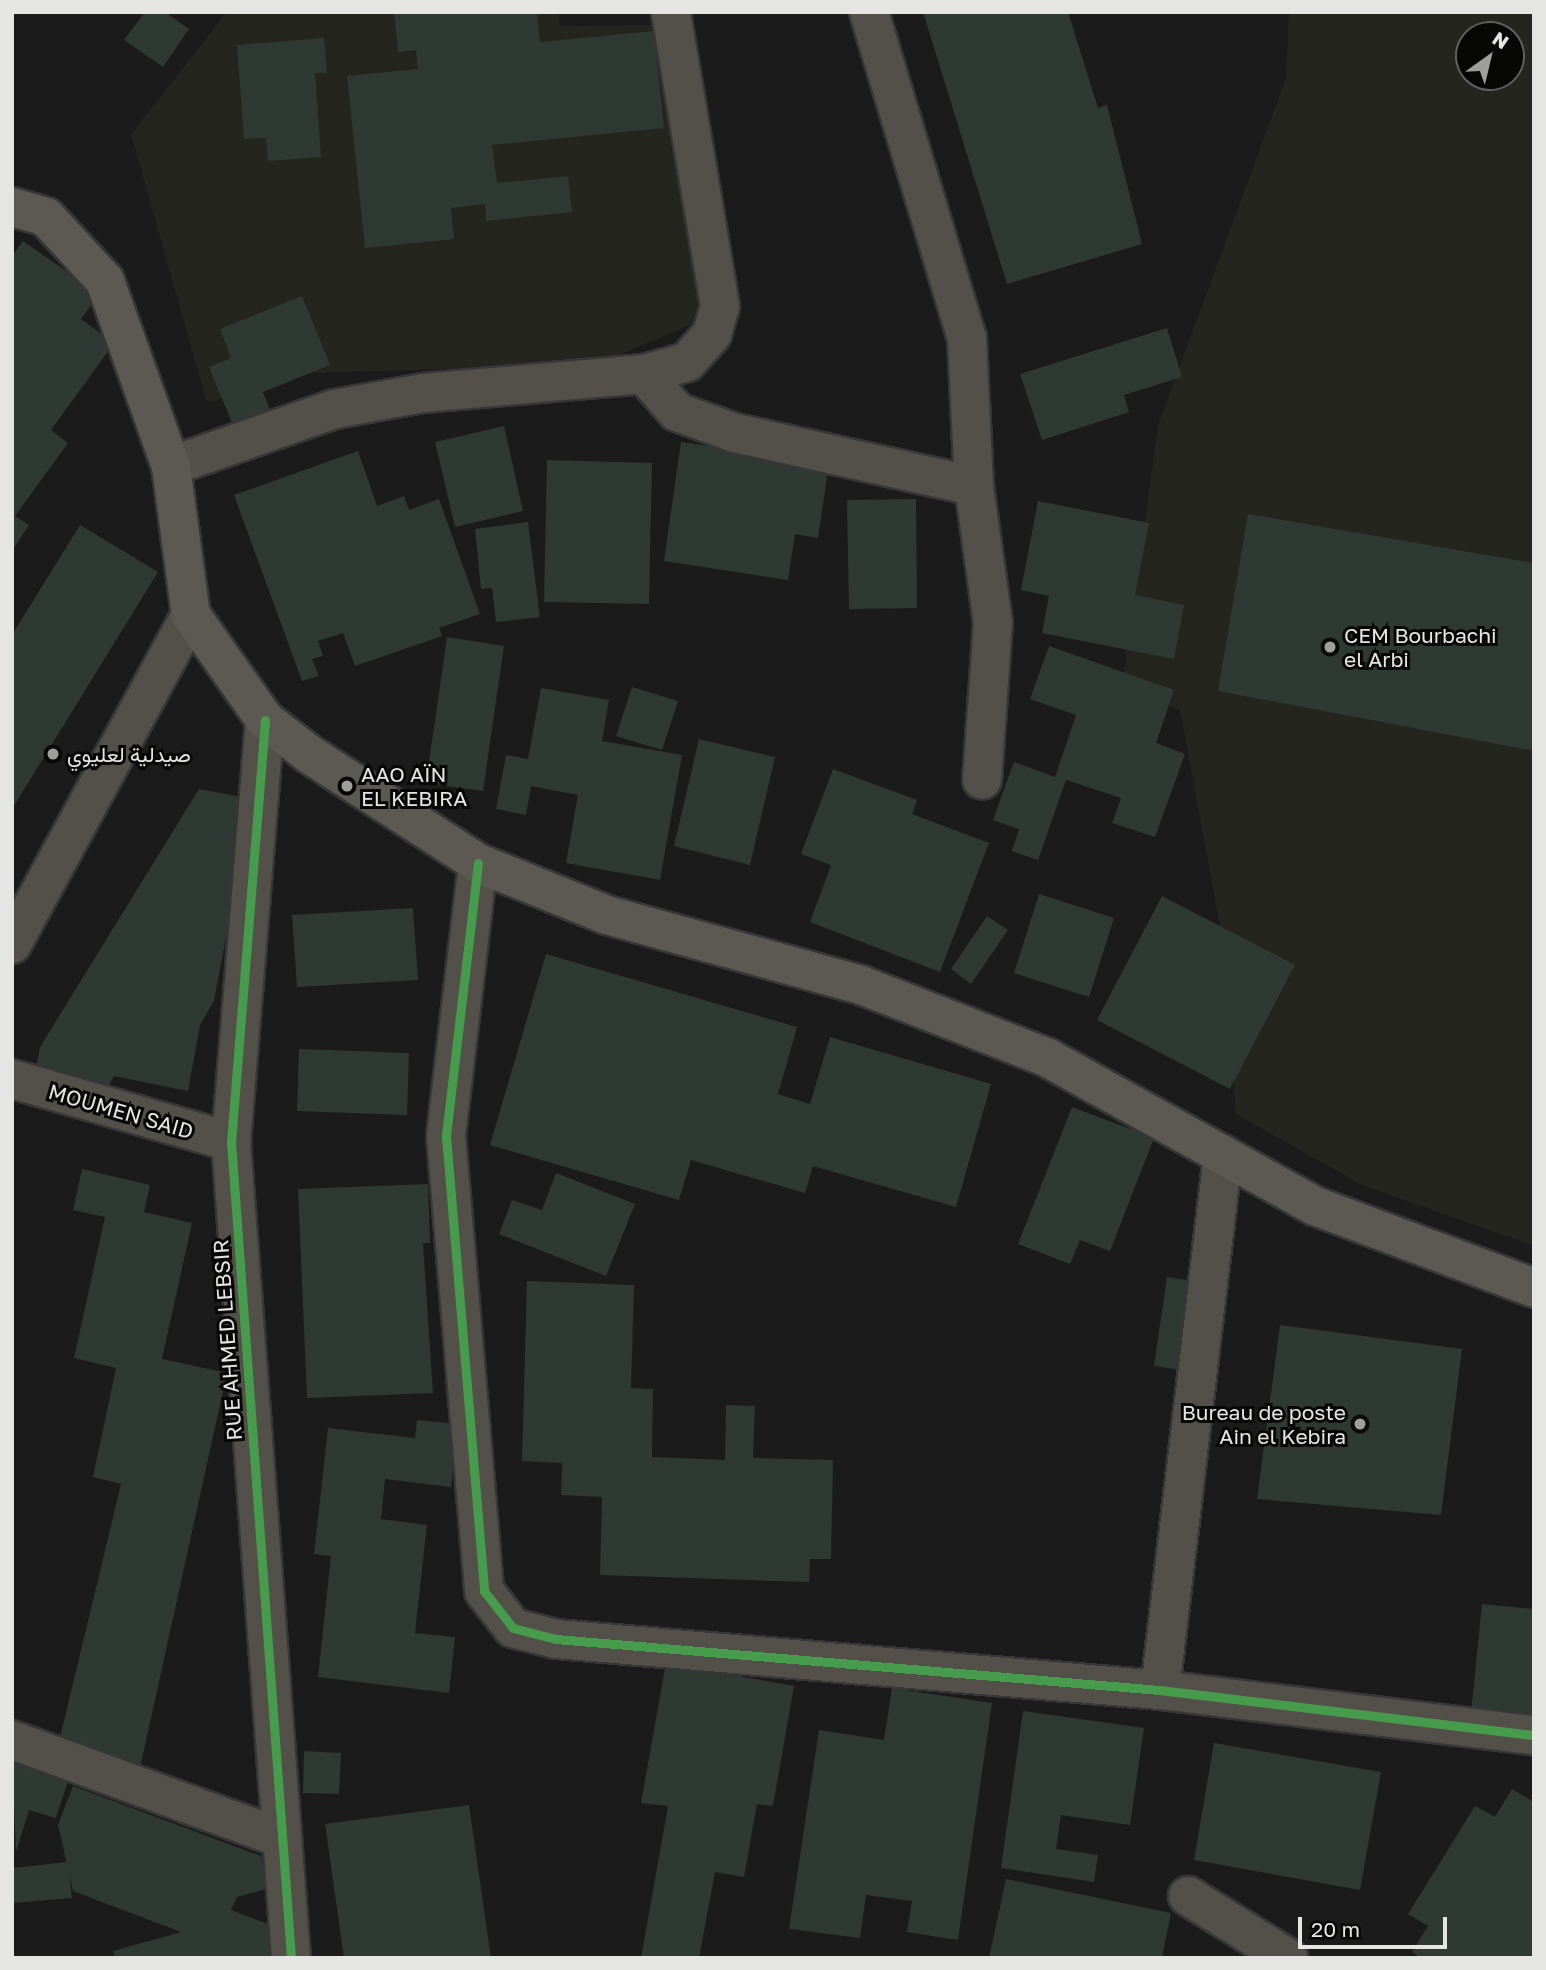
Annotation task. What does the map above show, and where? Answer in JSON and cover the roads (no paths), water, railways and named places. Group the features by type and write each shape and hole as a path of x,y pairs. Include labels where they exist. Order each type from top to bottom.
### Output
{"main road":[{"path":"12,207 46,217 104,281 171,466 191,615 265,720 478,863 607,915 861,985 1048,1058 1315,1206 1534,1288"}],"street":[{"path":"171,466 335,409 423,393 644,374 687,362 712,334 720,306 671,12"},
{"path":"869,12 967,338 974,486 993,623 982,780"},
{"path":"644,374 677,412 735,433 974,486"},
{"path":"12,944 191,615"},
{"name":"RUE AHMED LEBSIR","path":"265,720 231,1142 279,1837 291,1958"},
{"path":"478,863 446,1136 484,1591 513,1628 556,1639 1160,1690 1534,1735"},
{"name":"MOUMEN SAID","path":"12,1079 231,1142"},
{"path":"1160,1690 1223,1155"},
{"path":"12,1740 279,1837"},
{"path":"1188,1896 1288,1958"}],"place":[{"name":"CEM Bourbachi el Arbi","path":"1330,647"},
{"name":"صيدلية لعليوي","path":"53,754"},
{"name":"AAO AÏN EL KEBIRA","path":"347,786"},
{"name":"Bureau de poste Ain el Kebira","path":"1360,1424"}]}
